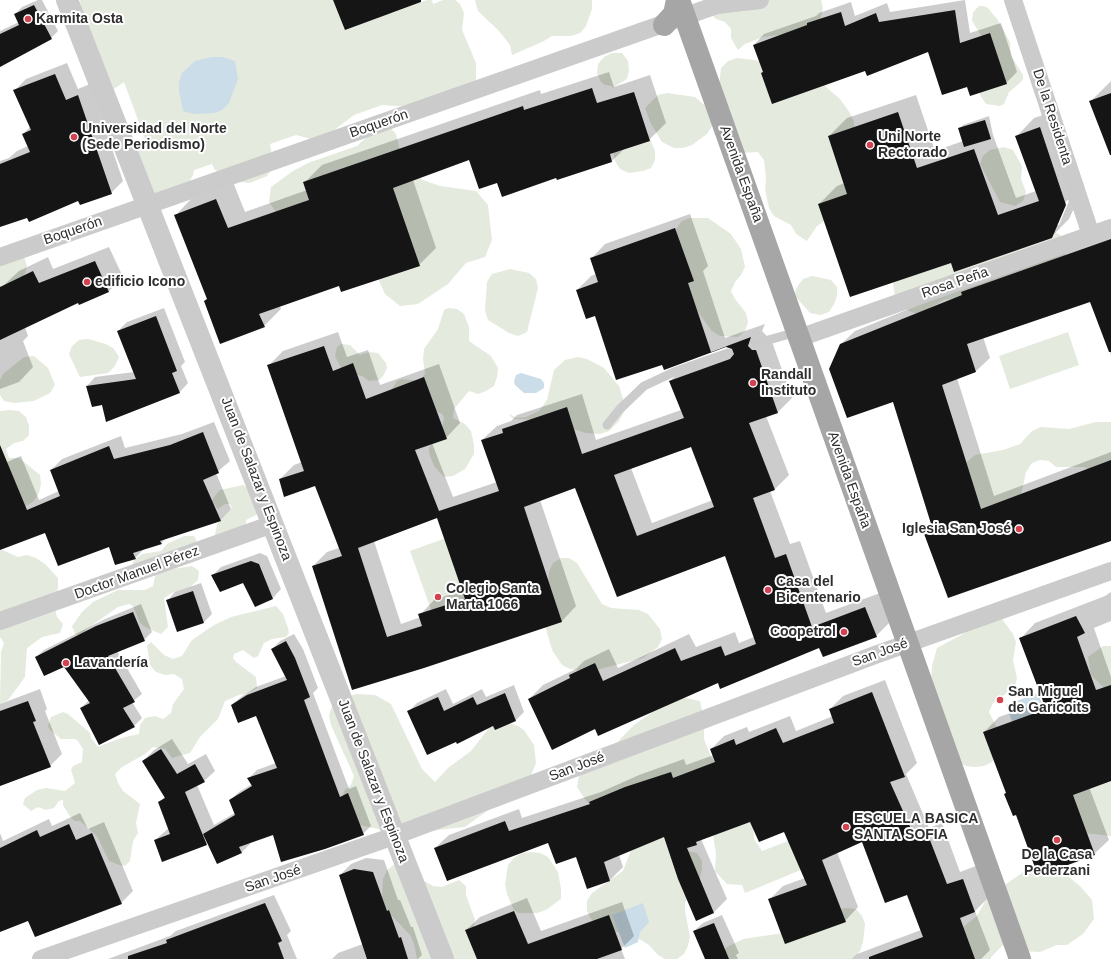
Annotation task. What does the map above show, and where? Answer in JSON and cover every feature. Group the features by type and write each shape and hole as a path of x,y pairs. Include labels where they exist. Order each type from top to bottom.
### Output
{"main road":[{"path":"664,25 685,5"},
{"name":"Avenida España","path":"685,5 798,335 1020,959"}],"street":[{"name":"Juan de Salazar y Espinoza","path":"67,0 443,959"},
{"path":"685,5 717,5 760,0"},
{"name":"De la Residenta","path":"1013,0 1091,235"},
{"name":"Boquerón","path":"0,257 664,25"},
{"name":"Rosa Peña","path":"798,335 1111,228"},
{"name":"Doctor Manuel Pérez","path":"0,622 273,524"},
{"name":"San José","path":"41,959 394,836 907,643 1111,571"}],"lane":[{"path":"754,344 798,335"},
{"path":"607,425 619,410 644,386 674,372 728,353"}],"shaded area":[{"path":"80,0 333,0 340,17 392,13 427,0 432,0 433,4 443,0 455,0 460,4 464,13 462,30 476,63 476,81 422,108 382,105 354,115 329,134 311,139 296,135 270,144 273,160 272,169 267,176 250,183 240,182 215,170 212,164 194,170 193,175 184,191 177,198 142,194 132,146 145,139 124,82 114,89 82,14"},
{"path":"475,0 592,0 592,9 586,26 580,33 571,36 552,36 512,55 510,45 499,31 478,11"},
{"path":"703,0 821,0 823,8 821,17 816,25 799,33 763,37 745,44 738,50 731,38 731,29 725,22 716,19 709,12"},
{"path":"979,6 988,8 997,19 1010,42 1011,56 1023,75 1023,79 1009,92 1004,104 1000,106 986,104 980,95 980,86 990,49 972,21 973,12"},
{"path":"612,53 622,53 628,61 629,70 627,79 612,88 612,86 605,85 601,82 597,73 598,64 604,57"},
{"path":"737,58 755,60 763,63 808,66 826,87 840,99 850,113 854,122 855,131 846,202 833,215 817,226 807,241 796,234 791,225 774,216 769,208 765,189 766,179 764,160 758,152 740,153 719,86 721,68 728,61"},
{"path":"667,93 695,97 709,109 713,117 712,126 707,134 692,145 683,148 674,148 662,142 651,124 645,108 658,95"},
{"path":"384,121 396,134 400,151 407,168 423,180 440,186 476,191 488,205 492,240 485,257 466,263 448,284 418,304 400,306 385,294 377,276 280,218 269,202 271,187 293,171 308,163 357,146"},
{"path":"640,131 648,134 655,151 655,160 651,168 629,173 620,169 615,161 613,152"},
{"path":"1004,147 1013,150 1022,166 1021,179 1026,192 1023,201 1015,206 1000,202 980,164 983,156 990,150"},
{"path":"690,218 708,218 731,234 741,249 745,267 731,291 735,299 746,313 748,322 745,331 738,337 720,336 712,331 692,304 676,229 682,221"},
{"path":"1046,225 1061,236 1066,253 1063,261 980,293 944,300 920,314 911,312 896,303 893,284 900,276"},
{"path":"0,254 24,257 27,266 25,274 15,288 0,292"},
{"path":"510,269 529,273 536,279 538,288 527,332 518,336 509,333 488,320 485,310 487,282 492,274"},
{"path":"812,276 831,280 837,287 837,296 834,304 829,312 820,315 810,313 794,295 797,287 803,279"},
{"path":"448,308 457,309 464,314 469,327 469,341 491,356 498,368 494,386 478,394 469,391 454,409 453,418 465,424 471,431 474,454 465,469 453,476 444,477 434,466 429,453 429,448 442,428 444,418 442,414 392,394 392,389 397,381 402,379 420,381 423,377 425,373 423,359 424,349 438,329 444,310"},
{"path":"1068,332 1079,365 1010,389 999,356"},
{"path":"88,339 106,344 114,349 119,357 115,366 108,373 80,377 69,354 72,346 79,340"},
{"path":"341,344 350,345 360,355 369,352 378,353 386,363 387,368 383,376 379,380 369,381 362,376 350,373 341,368 335,356 337,347"},
{"path":"34,356 48,368 55,385 50,393 34,401 14,403 4,401 0,395 0,380 3,374 24,357"},
{"path":"578,357 587,359 604,368 619,386 626,408 619,421 609,431 600,434 586,433 545,420 512,418 509,414 517,418 526,417 539,411 547,400 554,370 565,360"},
{"path":"0,411 19,411 26,417 29,426 29,435 23,441 14,443 6,449 9,458 19,458 40,475 41,484 39,493 34,501 26,506 17,505 0,473"},
{"path":"1096,422 1111,422 1111,476 1083,467 1056,467 1049,461 1040,460 1032,463 1026,472 1020,500 1012,505 972,511 961,468 975,455 1003,450 1020,444 1032,431 1041,427 1069,429"},
{"path":"243,485 247,488 258,514 246,520 246,527 219,538 215,534 218,521 232,508 230,504 225,504 218,509 212,501 220,490"},
{"path":"184,536 194,536 198,544 173,569 192,566 199,571 198,580 190,587 172,593 164,598 168,627 161,634 140,623 133,606 129,604 118,607 87,629 81,636 75,634 72,626 82,612 93,602 118,590 145,590 153,586 155,576 149,569 131,569 134,560 142,554 161,551 167,544"},
{"path":"446,538 469,602 433,615 410,551"},
{"path":"0,549 18,557 27,555 36,558 45,564 58,578 55,608 57,617 63,624 60,633 42,637 27,648 25,677 8,700 0,704 1,652 4,643 0,637"},
{"path":"561,558 569,558 577,563 602,604 611,608 639,610 648,614 660,629 662,639 658,647 643,658 589,672 570,669 562,665 552,650 545,625 549,571 553,563"},
{"path":"276,606 283,614 288,628 289,633 286,637 272,639 264,643 258,656 254,658 243,650 234,654 233,658 256,677 257,688 225,701 218,719 200,737 190,753 172,758 165,749 153,747 145,754 122,767 115,774 123,791 140,804 136,823 138,833 133,841 130,861 126,865 122,866 109,861 97,836 80,821 75,821 71,818 63,805 63,800 59,801 54,808 46,810 38,807 31,811 23,804 25,798 37,790 46,788 65,791 75,783 71,770 73,766 82,762 83,749 78,741 75,739 61,739 50,730 48,726 51,717 63,712 68,714 90,733 91,738 98,747 121,738 139,734 140,725 145,718 155,716 163,719 171,713 173,704 184,689 182,679 174,674 165,675 156,672 150,665 147,646 151,642 164,655 173,659 182,656 192,640 214,625 231,617"},
{"path":"986,618 1002,619 1013,634 1016,642 1013,660 1017,678 1015,687 993,703 989,712 1001,736 997,754 992,762 984,766 975,767 966,766 957,761 931,684 932,666 937,648 963,634"},
{"path":"1103,646 1111,646 1111,695 1091,675 1088,657"},
{"path":"356,694 375,695 391,704 422,769 435,782 448,768 471,751 489,728 498,724 507,723 516,725 524,730 534,745 536,763 529,780 465,827 429,831 394,839 378,829 355,824 342,800 344,791 351,785 354,776 331,725 329,715 332,706 339,700"},
{"path":"681,697 700,701 704,720 704,739 711,757 745,803 753,820 754,839 762,851 791,840 803,869 745,893 742,885 727,884 715,871 716,853 713,835 603,811 587,802 577,787 580,769 611,753 621,738 634,725 664,704"},
{"path":"1111,774 1111,836 1084,833 1058,792"},
{"path":"658,833 687,851 697,853 702,861 702,870 697,887 685,902 685,911 690,937 688,946 684,954 677,959 665,959 658,955 649,945 633,935 623,932 605,932 591,919 587,911 587,901 592,893 623,871 633,845"},
{"path":"522,853 540,853 548,857 558,872 561,899 546,910 537,913 518,913 514,910 507,894 505,884 508,865 514,858"},
{"path":"395,864 433,886 442,887 459,880 466,886 466,895 475,920 471,938 482,959 417,959 414,944 410,935 390,914 382,897 383,879 387,870"},
{"path":"1049,866 1066,875 1080,886 1092,900 1094,919 1083,934 1067,945 1057,945 1040,952 1021,951 1004,944 991,957 991,959 923,959 977,916 986,900 1000,888 1031,867"},
{"path":"838,909 856,909 862,916 865,924 863,942 860,951 853,959 713,959 727,947 743,939 797,931"}],"water":[{"path":"212,57 223,57 235,61 238,79 229,103 222,110 214,113 194,114 183,111 179,91 179,82 182,73 195,61"},
{"path":"521,373 541,379 544,383 544,388 536,393 524,393 515,385 514,382 516,375"},
{"path":"1038,693 1045,712 1013,724 1006,705"},
{"path":"643,903 649,922 640,932 638,942 625,948 612,915"}],"building":[{"path":"333,0 421,0 421,2 345,30"},
{"path":"34,5 52,39 0,67 0,34 19,25 14,14"},
{"path":"955,10 960,43 990,33 1007,84 970,96 967,87 942,95 928,52 867,76 865,71 772,104 761,73 763,72 753,45 807,25 807,23 841,12 845,26 876,13 879,22"},
{"path":"55,74 66,100 78,95 112,194 80,205 78,201 29,222 27,218 0,227 0,164 30,152 22,134 31,130 13,90"},
{"path":"592,88 597,103 634,92 650,141 610,154 612,162 557,180 556,178 502,197 497,183 479,189 469,160 393,188 420,266 341,292 339,286 259,314 265,327 220,344 204,301 207,299 174,215 216,199 228,228 309,200 303,182 523,106 524,110"},
{"path":"1111,93 1111,155 1110,155 1089,101"},
{"path":"898,112 917,168 974,149 998,215 1039,201 1015,136 1040,127 1066,205 1052,238 954,272 951,263 850,297 818,204 847,194 828,136"},
{"path":"985,120 991,139 964,147 958,128"},
{"path":"675,228 694,281 688,283 711,352 751,337 748,346 752,350 756,350 778,413 749,423 775,490 753,498 775,558 786,554 812,627 865,607 877,637 823,657 819,648 720,689 718,683 598,736 595,729 552,750 528,699 570,678 569,675 595,663 603,681 675,648 681,661 721,646 725,656 756,644 725,556 617,597 575,488 524,507 562,622 424,668 352,690 312,566 342,556 315,486 284,497 279,479 304,471 267,365 324,346 333,371 353,363 366,399 424,377 447,439 415,450 439,511 499,491 481,440 503,433 502,429 567,407 582,454 684,418 669,381 730,359 734,354 732,349 726,347 664,370 662,365 616,380 595,316 586,319 576,290 598,282 590,258","holes":["691,447 714,507 637,536 614,475","437,518 465,599 418,614 422,626 387,637 358,548"]},
{"path":"1111,239 1111,352 1109,352 1090,302 967,344 976,372 942,385 981,509 1111,460 1111,541 948,598 923,531 932,527 893,402 847,418 829,369 840,344 962,295 961,292"},
{"path":"95,261 109,292 79,305 78,303 0,340 0,287 33,271 39,283"},
{"path":"156,316 177,371 172,373 180,393 106,422 102,405 92,407 86,386 136,379 117,331"},
{"path":"203,432 219,473 203,480 221,521 160,541 162,544 133,553 136,559 115,565 109,547 58,566 45,533 0,550 0,445 27,510 60,496 50,470 109,446 114,459 170,445"},
{"path":"251,561 259,564 273,599 255,607 243,583 220,592 211,575"},
{"path":"193,591 204,623 177,632 166,600"},
{"path":"133,612 145,641 108,656 135,702 123,708 135,727 99,745 80,708 90,703 64,667 44,676 35,657 96,626"},
{"path":"1076,616 1085,633 1077,637 1096,690 1111,685 1111,781 1073,795 1095,855 1038,876 1016,815 1013,816 1004,794 1006,793 983,732 1046,709 1019,638"},
{"path":"286,641 295,658 310,697 304,700 340,797 348,793 364,835 325,849 281,862 273,835 239,847 242,853 217,864 203,834 235,815 229,800 252,786 247,778 277,768 256,716 238,723 231,705 247,695 287,680 271,649"},
{"path":"872,692 905,777 890,782 916,840 928,835 947,884 963,879 975,912 960,918 975,959 869,959 869,957 923,937 907,895 885,903 862,842 822,860 846,922 785,944 768,899 807,885 784,832 759,842 750,822 696,842 697,845 687,848 714,913 696,921 678,879 664,837 604,862 610,881 587,889 576,857 556,864 548,843 447,881 434,848 505,821 509,831 590,804 589,802 625,787 671,772 673,778 715,762 710,749 734,739 736,745 776,728 783,743 834,723 829,709"},
{"path":"505,693 516,721 495,730 493,726 457,744 456,742 427,755 407,711 438,697 444,711 473,697 477,705"},
{"path":"28,701 36,721 33,722 51,767 0,786 0,711"},
{"path":"161,749 177,774 195,764 205,782 185,792 207,845 162,862 154,840 170,834 158,802 165,798 142,761"},
{"path":"69,824 76,840 92,833 122,904 35,937 28,921 0,932 0,848 37,830 40,837"},
{"path":"354,869 373,872 387,911 389,910 399,938 401,937 408,959 367,959 339,875"},
{"path":"265,903 282,941 278,943 284,959 128,959 128,956 167,943 166,940"},
{"path":"514,911 528,944 609,915 622,950 597,959 477,959 465,930"},
{"path":"714,923 729,959 705,959 693,931"}],"place":[{"name":"Karmita Osta","path":"28,19"},
{"name":"Universidad del Norte (Sede Periodismo)","path":"74,137"},
{"name":"Uni Norte Rectorado","path":"870,145"},
{"name":"edificio Icono","path":"87,282"},
{"name":"Randall Instituto","path":"753,383"},
{"name":"Iglesia San José","path":"1019,529"},
{"name":"Casa del Bicentenario","path":"768,590"},
{"name":"Colegio Santa Marta 1066","path":"438,597"},
{"name":"Coopetrol","path":"844,632"},
{"name":"Lavandería","path":"66,663"},
{"name":"San Miguel de Garicoits","path":"1000,700"},
{"name":"ESCUELA BASICA SANTA SOFIA","path":"846,827"},
{"name":"De la Casa Pederzani","path":"1057,840"}]}
